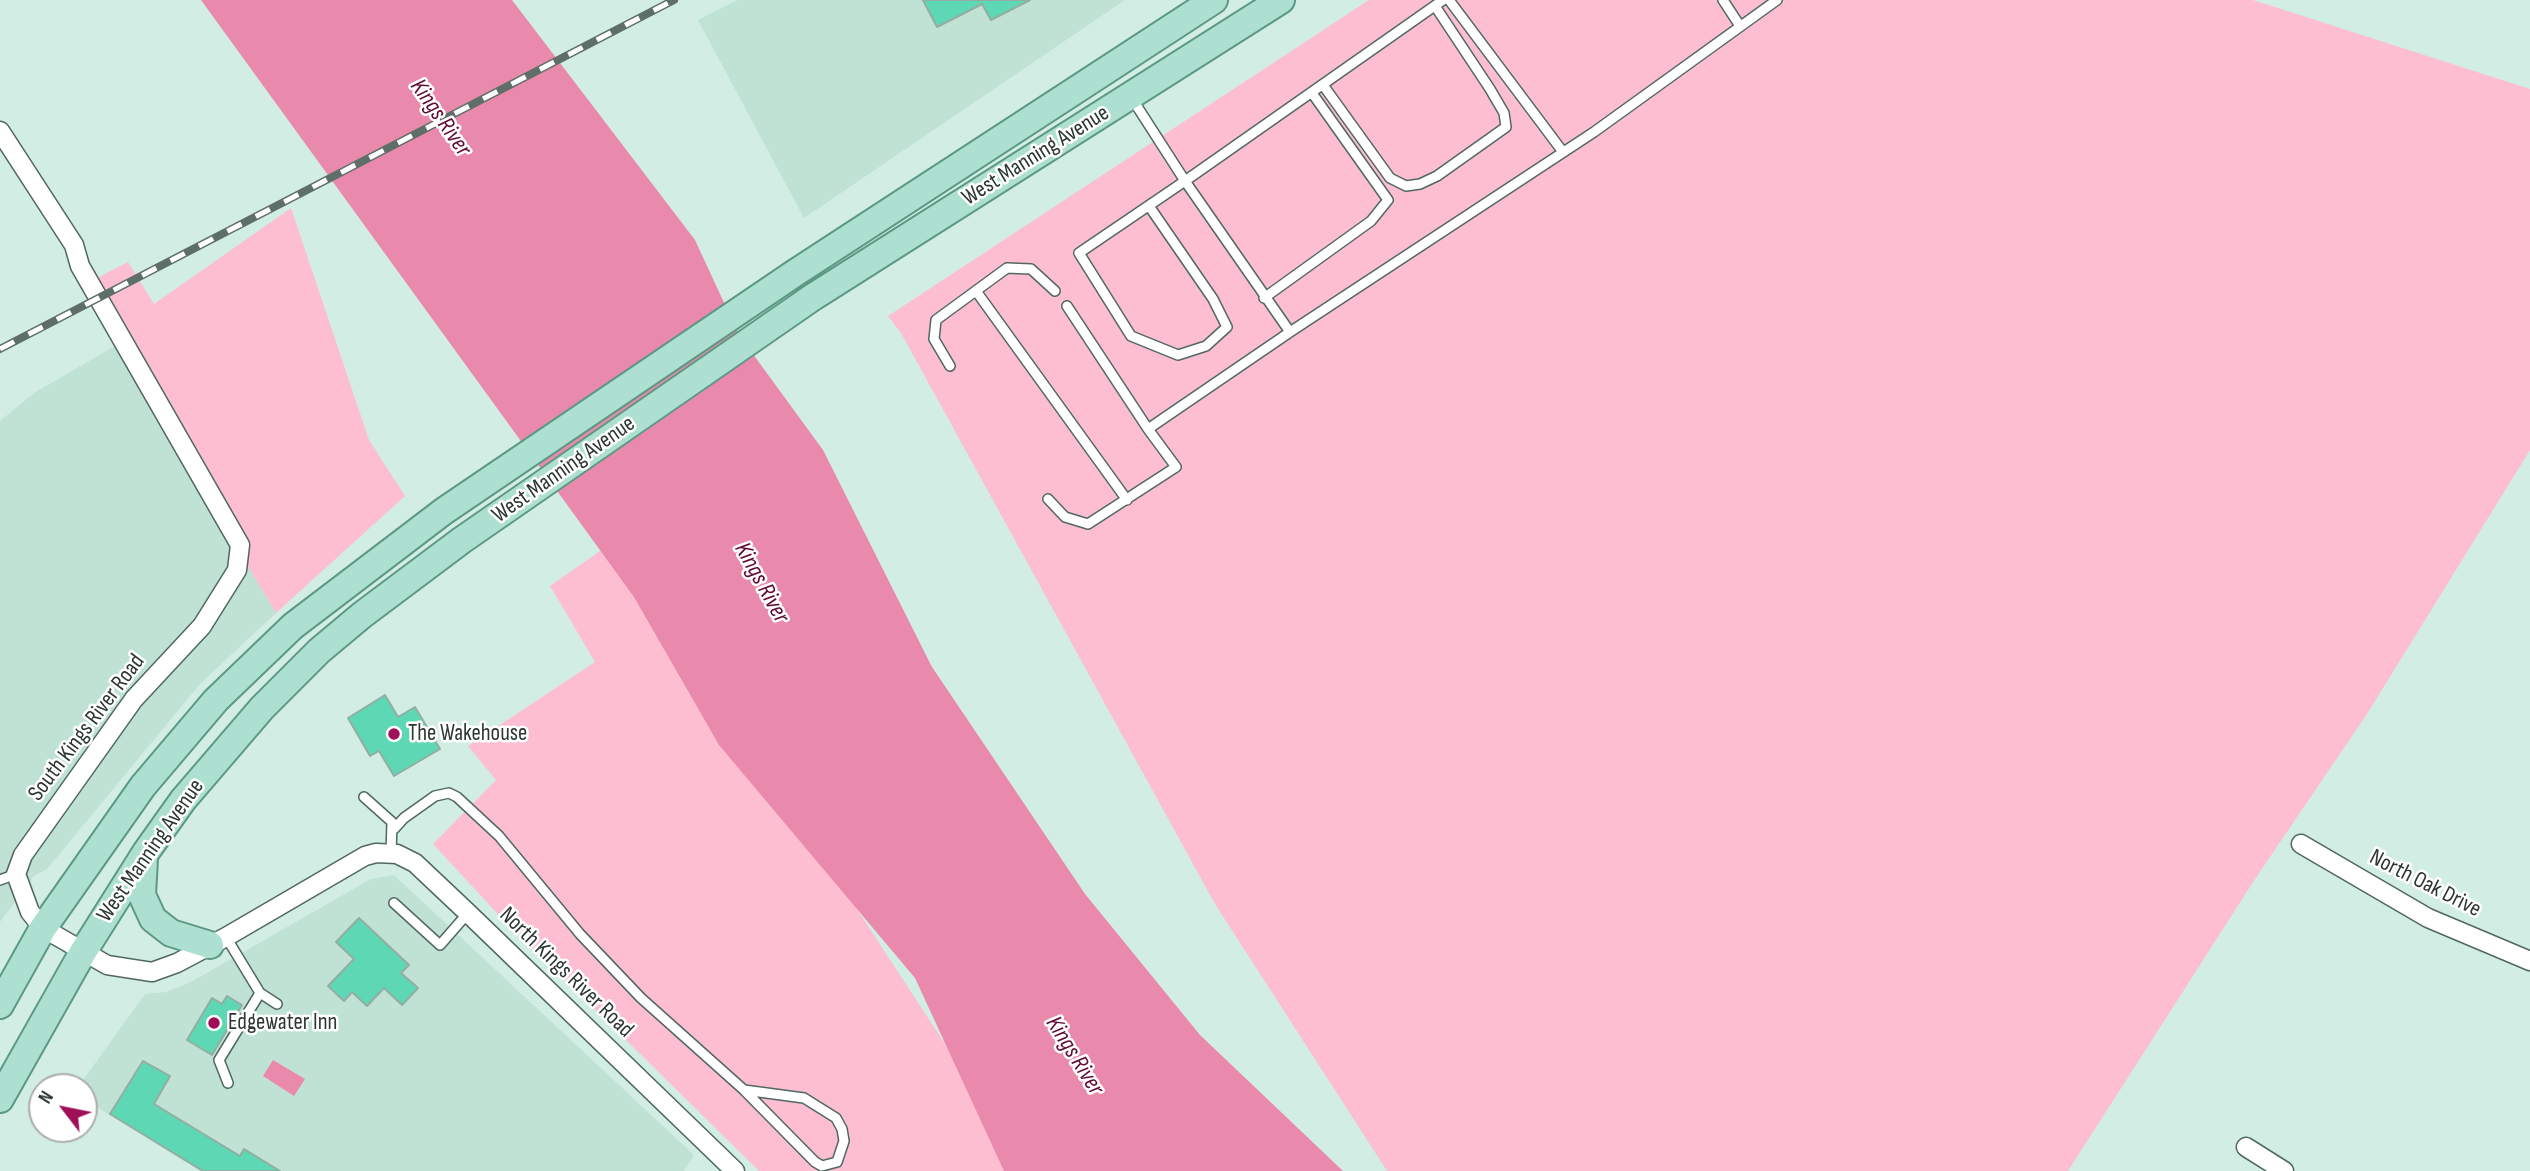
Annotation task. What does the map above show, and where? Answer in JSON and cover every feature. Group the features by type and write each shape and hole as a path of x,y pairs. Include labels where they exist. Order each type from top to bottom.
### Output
{"main road":[{"name":"West Manning Avenue","path":"0,1004 43,928 130,804 216,700 293,626 444,511 795,273 1214,0"},
{"name":"West Manning Avenue","path":"0,1098 83,952 146,852 225,749 311,659 403,582 813,297 1281,0"},
{"path":"146,852 141,884 145,905 153,919 171,933 218,941"}],"street":[{"name":"South Kings River Road","path":"0,131 74,245 80,266 240,545 237,570 202,626 134,699 8,877 43,928 115,968 152,972 177,963 218,941 365,856 391,853"},
{"name":"North Oak Drive","path":"2301,844 2428,918 2530,961"},
{"name":"North Kings River Road","path":"391,853 415,863 735,1171"},
{"path":"2246,1147 2284,1171"}],"lane":[{"path":"1723,0 1740,26"},
{"path":"1148,429 1563,152 1777,0"},
{"path":"1442,2 1563,152"},
{"path":"1323,85 1390,178 1406,186 1420,184 1437,176 1506,127 1504,113 1442,2"},
{"path":"1149,206 1213,299 1227,327 1206,346 1178,355 1131,336 1079,253 1442,2"},
{"path":"1264,298 1371,221 1388,200 1312,93"},
{"path":"1130,96 1264,298 1290,332"},
{"path":"950,366 934,339 936,320 1007,268 1031,269 1055,291"},
{"path":"976,291 1127,500"},
{"path":"1048,499 1065,517 1088,524 1176,467 1067,306"},
{"path":"394,829 404,818 435,796 449,793 457,797 499,836 580,933 640,998 744,1090 815,1162 822,1166 837,1162 844,1141 842,1129 825,1109 791,1094 744,1090"},
{"path":"364,797 389,817 394,829 391,853"},
{"path":"394,903 440,945 468,913"},
{"path":"218,941 260,993 276,1004"},
{"path":"228,1083 219,1060 260,993"}],"shaded area":[{"path":"737,0 1125,0 804,218 698,20"},
{"path":"1369,0 2253,0 2530,89 2530,450 2367,714 2255,879 2068,1171 1387,1171 1215,904 901,333 888,316"},
{"path":"291,208 369,440 405,496 276,613 115,346 82,286 128,262 154,304"},
{"path":"115,346 276,613 200,684 47,869 34,876 0,922 0,421 34,393"},
{"path":"616,540 1028,1171 759,1171 495,911 433,844 496,780 468,746 595,662 550,586"},
{"path":"394,875 694,1155 684,1171 200,1171 98,1108 98,1073 88,1073 145,994 166,992 191,982 371,879"}],"water":[{"name":"Kings River","path":"201,0 512,0 695,240 739,335 823,450 932,667 1085,894 1200,1035 1343,1171 1004,1171 915,978 719,745 634,597"},
{"path":"273,1060 305,1079 294,1096 263,1076"}],"building":[{"path":"923,0 1030,0 991,20 982,4 937,27"},
{"name":"The Wakehouse","path":"385,695 398,717 415,707 440,749 394,776 379,751 370,756 348,718"},
{"path":"359,918 409,965 401,973 418,988 402,1005 384,988 367,1006 352,992 344,1001 328,986 354,959 336,942"},
{"name":"Edgewater Inn","path":"227,996 242,1005 212,1055 187,1040 212,998 222,1004"},
{"path":"143,1061 170,1076 154,1104 240,1156 244,1149 280,1171 203,1171 110,1114"}],"railway":[{"path":"0,349 674,0"}],"place":[{"name":"The Wakehouse","path":"394,734"},
{"name":"Edgewater Inn","path":"214,1023"}]}
